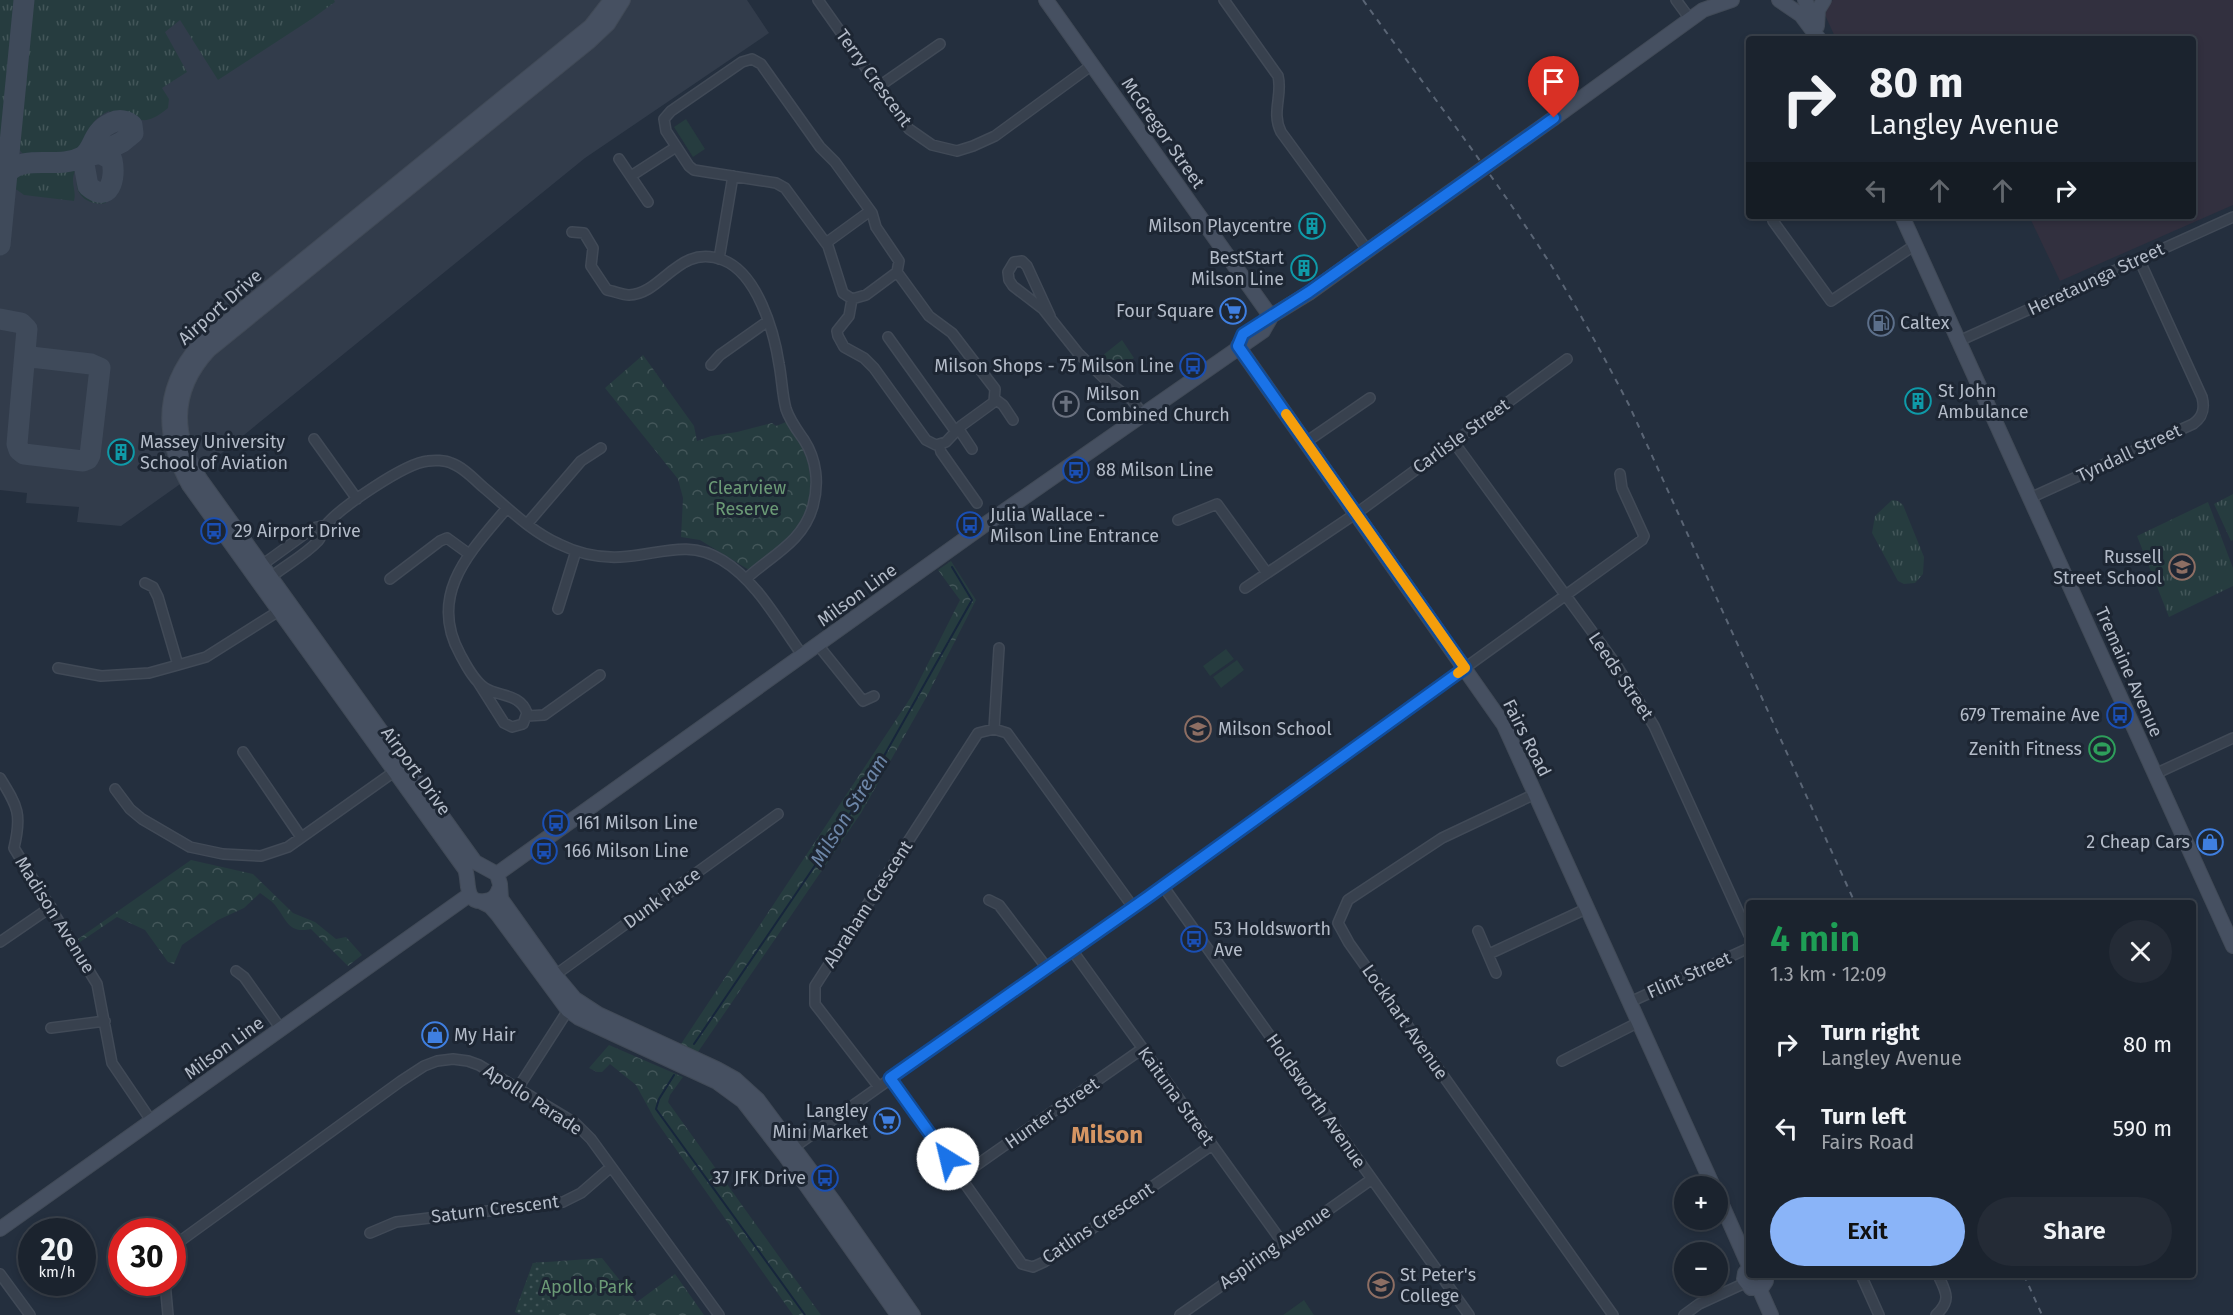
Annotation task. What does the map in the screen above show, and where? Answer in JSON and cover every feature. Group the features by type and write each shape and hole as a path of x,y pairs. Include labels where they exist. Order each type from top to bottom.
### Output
{"main road":[{"name":"Airport Drive","path":"261,574 189,485 174,453 169,431 170,407 175,384 186,362 209,336 591,26 611,0"},
{"name":"Airport Drive","path":"484,867 475,862 400,768 261,574 200,479 184,448 180,425 181,401 194,369 201,358 218,342 590,41 608,24 623,0"},
{"name":"McGregor Street","path":"1046,0 1271,317"},
{"path":"1703,10 1715,0"},
{"name":"Milson Line","path":"1238,346 1243,334 1373,248 1690,19 1703,10 1732,0"},
{"path":"1779,0 1801,15 1819,36"},
{"path":"1805,0 1820,36"},
{"path":"1820,36 1817,15 1824,0"},
{"name":"Tremaine Avenue","path":"1903,219 2233,946"},
{"name":"Milson Line","path":"497,874 1142,413 1263,331 1271,317"},
{"path":"1252,367 1252,352 1263,331"},
{"name":"Fairs Road","path":"1238,346 1504,725 1708,1176"},
{"name":"Airport Drive","path":"400,768 465,870 466,880"},
{"path":"550,978 501,899 497,874 484,867 472,872 466,880 469,895 490,906 571,1004 579,1018 717,1082 743,1101 788,1151 892,1296 913,1315"},
{"path":"482,902 495,897 499,889"},
{"name":"Milson Line","path":"0,1229 469,895"},
{"path":"1728,1219 1746,1260"},
{"path":"1746,1272 1745,1283 1751,1288 1766,1279 1771,1315"},
{"path":"892,1296 898,1315"}],"street":[{"name":"Terry Crescent","path":"818,0 909,129 932,145 957,151 995,136 1092,65"},
{"path":"1224,0 1278,76 1280,89 1276,116 1281,132 1373,248"},
{"path":"1676,0 1690,19"},
{"path":"878,87 940,44"},
{"path":"755,60 764,68 820,147 835,162 870,211 876,228 899,261 897,272 862,297 852,299 843,293 826,243 783,186 733,176 692,169 665,128 664,119 667,114 742,62 755,60"},
{"path":"631,176 676,147"},
{"path":"619,159 648,202"},
{"path":"719,259 733,176"},
{"path":"826,243 870,211"},
{"name":"Heretaunga Street","path":"1959,341 2233,217"},
{"path":"1773,220 1831,301 1916,245"},
{"path":"572,232 584,233 593,248 591,266 607,290 629,295 643,291 688,260 701,257 719,259 736,268 748,280 768,321 780,364 786,408 810,451 816,471 816,484 813,507 798,536 747,578"},
{"name":"Tyndall Street","path":"2030,498 2193,424 2201,416 2202,397 2139,259"},
{"path":"1050,316 1011,283 1008,272 1014,262 1022,261 1027,266 1050,316 1078,353 1107,381 1132,400 1142,413"},
{"path":"852,299 849,316 837,331 842,344 847,350 864,358 874,368 930,444 946,442 957,430 991,404 995,399 995,389 952,333 929,316 897,272"},
{"path":"711,365 720,355 768,321"},
{"path":"888,338 972,449"},
{"name":"Carlisle Street","path":"1245,588 1356,514 1567,359"},
{"path":"1306,442 1370,398"},
{"path":"995,399 1003,405 1013,420"},
{"path":"315,439 357,499"},
{"name":"Leeds Street","path":"1454,441 1615,663 1654,726 1746,928"},
{"path":"939,444 941,452 977,503"},
{"path":"527,524 581,461 601,448"},
{"path":"261,574 319,540 326,525 357,499 402,469 430,460 451,462 527,524 557,544 576,551 593,556 622,557 669,549 696,550 720,559 747,578 803,656"},
{"path":"788,1151 1163,886 1642,540 1644,536 1622,488 1620,474"},
{"path":"1178,520 1217,504 1267,573"},
{"path":"478,682 486,688 516,699 524,706 527,716 521,726 515,728 506,725 478,682 458,651 452,634 450,617 450,598 454,579 469,554 507,508"},
{"path":"261,574 313,528 326,525"},
{"path":"390,579 447,538 469,554"},
{"path":"558,609 576,551"},
{"path":"145,583 153,587 158,597 178,665"},
{"path":"58,668 101,676 149,673 206,657 284,607"},
{"path":"818,645 863,701 874,696"},
{"path":"999,648 994,729 1007,733 1133,907"},
{"path":"527,716 544,715 600,675"},
{"name":"Abraham Crescent","path":"879,1087 816,1004 815,986 978,733 994,729"},
{"path":"2155,774 2233,738"},
{"path":"243,752 301,837"},
{"path":"115,789 130,809 142,819 190,847 223,854 261,856 288,847 400,768"},
{"name":"Madison Avenue","path":"0,778 19,811 18,833 14,848 97,984 112,1063 152,1122"},
{"name":"Lockhart Avenue","path":"1535,794 1432,844 1348,900 1338,923 1349,944 1613,1315"},
{"name":"Dunk Place","path":"550,978 778,814"},
{"name":"Holdsworth Avenue","path":"1163,886 1469,1315"},
{"path":"989,900 999,905 1047,968"},
{"path":"0,942 51,907"},
{"path":"1489,954 1588,908"},
{"path":"1478,931 1496,974"},
{"name":"Flint Street","path":"1630,1002 1746,949"},
{"name":"Kaituna Street","path":"1072,950 1282,1242"},
{"path":"236,971 244,977 281,1029"},
{"path":"518,1088 571,1004"},
{"path":"51,1028 105,1021"},
{"path":"1562,1061 1639,1022"},
{"name":"Hunter Street","path":"961,1176 1142,1049"},
{"name":"Apollo Parade","path":"186,1237 424,1066 453,1059 468,1061 479,1065 575,1123 591,1139 719,1315"},
{"name":"Catlins Crescent","path":"890,1078 1022,1264 1033,1267 1044,1262 1212,1145"},
{"name":"Saturn Crescent","path":"370,1233 396,1222 563,1202 581,1193 611,1167"},
{"name":"Aspiring Avenue","path":"1180,1315 1372,1179"},
{"path":"0,1274 30,1315"},
{"path":"1862,1278 1879,1315"},
{"path":"1936,1315 1943,1308 1947,1295 1939,1278"},
{"path":"1684,1315 1699,1304 1745,1283"},
{"path":"166,1296 168,1315"}],"shaded area":[{"path":"0,0 747,0 769,33 585,158 207,465 121,526 77,522 79,507 26,503 27,493 0,490"},
{"path":"1833,0 2233,0 2233,205 2060,281 2030,219 2196,219 2196,36 1835,36 1825,15"}],"green space":[{"path":"0,0 18,0 0,172"},
{"path":"31,0 334,0 335,2 218,80 180,20 165,32 187,72 162,88 169,99 168,108 148,120 136,118 126,112 110,113 109,111 95,121 85,146 79,153 51,159 38,159 22,153 17,140"},
{"path":"686,119 705,149 693,157 674,127"},
{"path":"71,165 76,169 73,178 74,201 24,195 13,187 13,179 22,170"},
{"path":"80,172 83,188 96,196 106,196 106,203 92,203 82,196 77,185"},
{"path":"1122,340 1134,358 1113,373 1097,360"},
{"name":"Clearview Reserve","path":"643,355 694,426 697,441 711,436 772,423 776,426 786,422 801,446 810,472 810,496 807,507 796,529 785,542 749,570 700,540 681,537 683,498 678,479 605,388"},
{"path":"2233,494 2233,540 2231,541 2214,504"},
{"path":"1892,500 1903,505 1924,557 1923,574 1915,583 1904,584 1898,581 1872,533 1875,516"},
{"path":"2208,502 2233,568 2233,586 2169,617 2137,536"},
{"path":"951,561 976,600 927,696 861,813 698,1052 681,1044 911,697 960,600 938,570"},
{"path":"1226,649 1234,659 1210,676 1203,666"},
{"path":"1237,660 1244,670 1221,688 1213,677"},
{"path":"191,860 253,874 293,913 315,922 336,939 346,937 362,955 348,966 311,929 293,928 273,903 260,893 244,908 218,920 182,945 174,964 168,962 145,930 117,917 80,942 78,939"},
{"path":"609,1045 683,1077 670,1095 668,1102 821,1315 793,1315 654,1118 636,1085 610,1064 602,1072 589,1068"},
{"name":"Apollo Park","path":"602,1258 637,1302 675,1274 704,1315 522,1315 515,1312 533,1263"},
{"path":"544,1262 548,1304 544,1315 522,1315 515,1312 533,1263"},
{"path":"1304,1300 1314,1315 1283,1315"}],"waterway":[{"name":"Milson Stream","path":"694,1044 858,802 972,600 952,567"},
{"name":"Milson Stream","path":"674,1075 659,1099 656,1109 805,1315"}],"taxiway":[{"path":"0,245 24,0"},
{"path":"7,173 23,164 73,161 86,154 96,136 105,127 119,121 132,125 133,133 122,142 100,153"},
{"path":"100,153 112,160 113,167 110,187 102,192 88,186 84,164 77,159 100,153"},
{"path":"0,319 21,323 27,329 17,444 19,450 24,454 83,461 88,459 100,368 91,364 31,357 24,363"}],"railway":[{"path":"1363,0 1529,231 1601,352 1629,405 1854,900"},
{"path":"2025,1278 2042,1315"}],"slow traffic":[{"path":"1286,414 1465,668 1458,673"}],"place":[{"name":"Milson Playcentre","path":"1312,226"},
{"name":"BestStart Milson Line","path":"1304,268"},
{"name":"Four Square","path":"1233,311"},
{"name":"Caltex","path":"1881,323"},
{"name":"Milson Shops - 75 Milson Line","path":"1193,366"},
{"name":"St John Ambulance","path":"1918,401"},
{"name":"Milson Combined Church","path":"1066,404"},
{"name":"Massey University School of Aviation","path":"121,452"},
{"name":"88 Milson Line","path":"1076,470"},
{"name":"Julia Wallace - Milson Line Entrance","path":"970,525"},
{"name":"29 Airport Drive","path":"214,531"},
{"name":"Russell Street School","path":"2182,567"},
{"name":"679 Tremaine Ave","path":"2120,715"},
{"name":"Milson School","path":"1198,729"},
{"name":"Zenith Fitness","path":"2102,749"},
{"name":"161 Milson Line","path":"556,823"},
{"name":"2 Cheap Cars","path":"2210,842"},
{"name":"166 Milson Line","path":"544,851"},
{"name":"53 Holdsworth Ave","path":"1194,939"},
{"name":"My Hair","path":"435,1035"},
{"name":"Langley Mini Market","path":"887,1121"},
{"name":"37 JFK Drive","path":"825,1178"},
{"name":"St Peter's College","path":"1381,1285"}],"district":[{"name":"Milson","path":"1107,1135"}],"route":[{"path":"948,1159 890,1078 1148,897 1465,668 1238,346 1243,334 1309,292 1554,118"}]}
